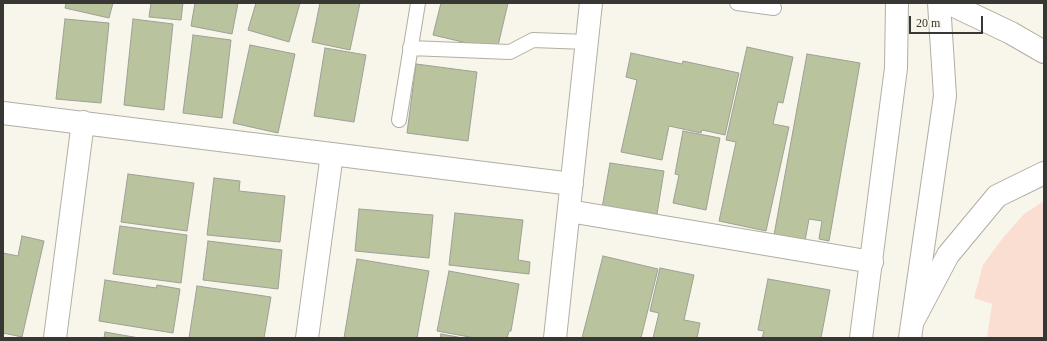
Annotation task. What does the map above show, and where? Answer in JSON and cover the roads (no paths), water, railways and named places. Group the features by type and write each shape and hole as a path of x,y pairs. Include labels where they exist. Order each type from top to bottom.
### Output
{"street":[{"path":"555,338 591,3"},
{"path":"861,338 896,68 897,3"},
{"path":"912,329 945,96 939,3"},
{"path":"948,3 1011,33 1044,52"},
{"path":"3,113 572,184"},
{"path":"55,338 83,122"},
{"path":"307,338 332,154"},
{"path":"912,329 948,255 997,196 1044,173"},
{"path":"569,211 872,262"}],"lane":[{"path":"399,120 418,3"},
{"path":"737,3 774,8"},
{"path":"410,48 510,52 533,40 587,42"}]}
